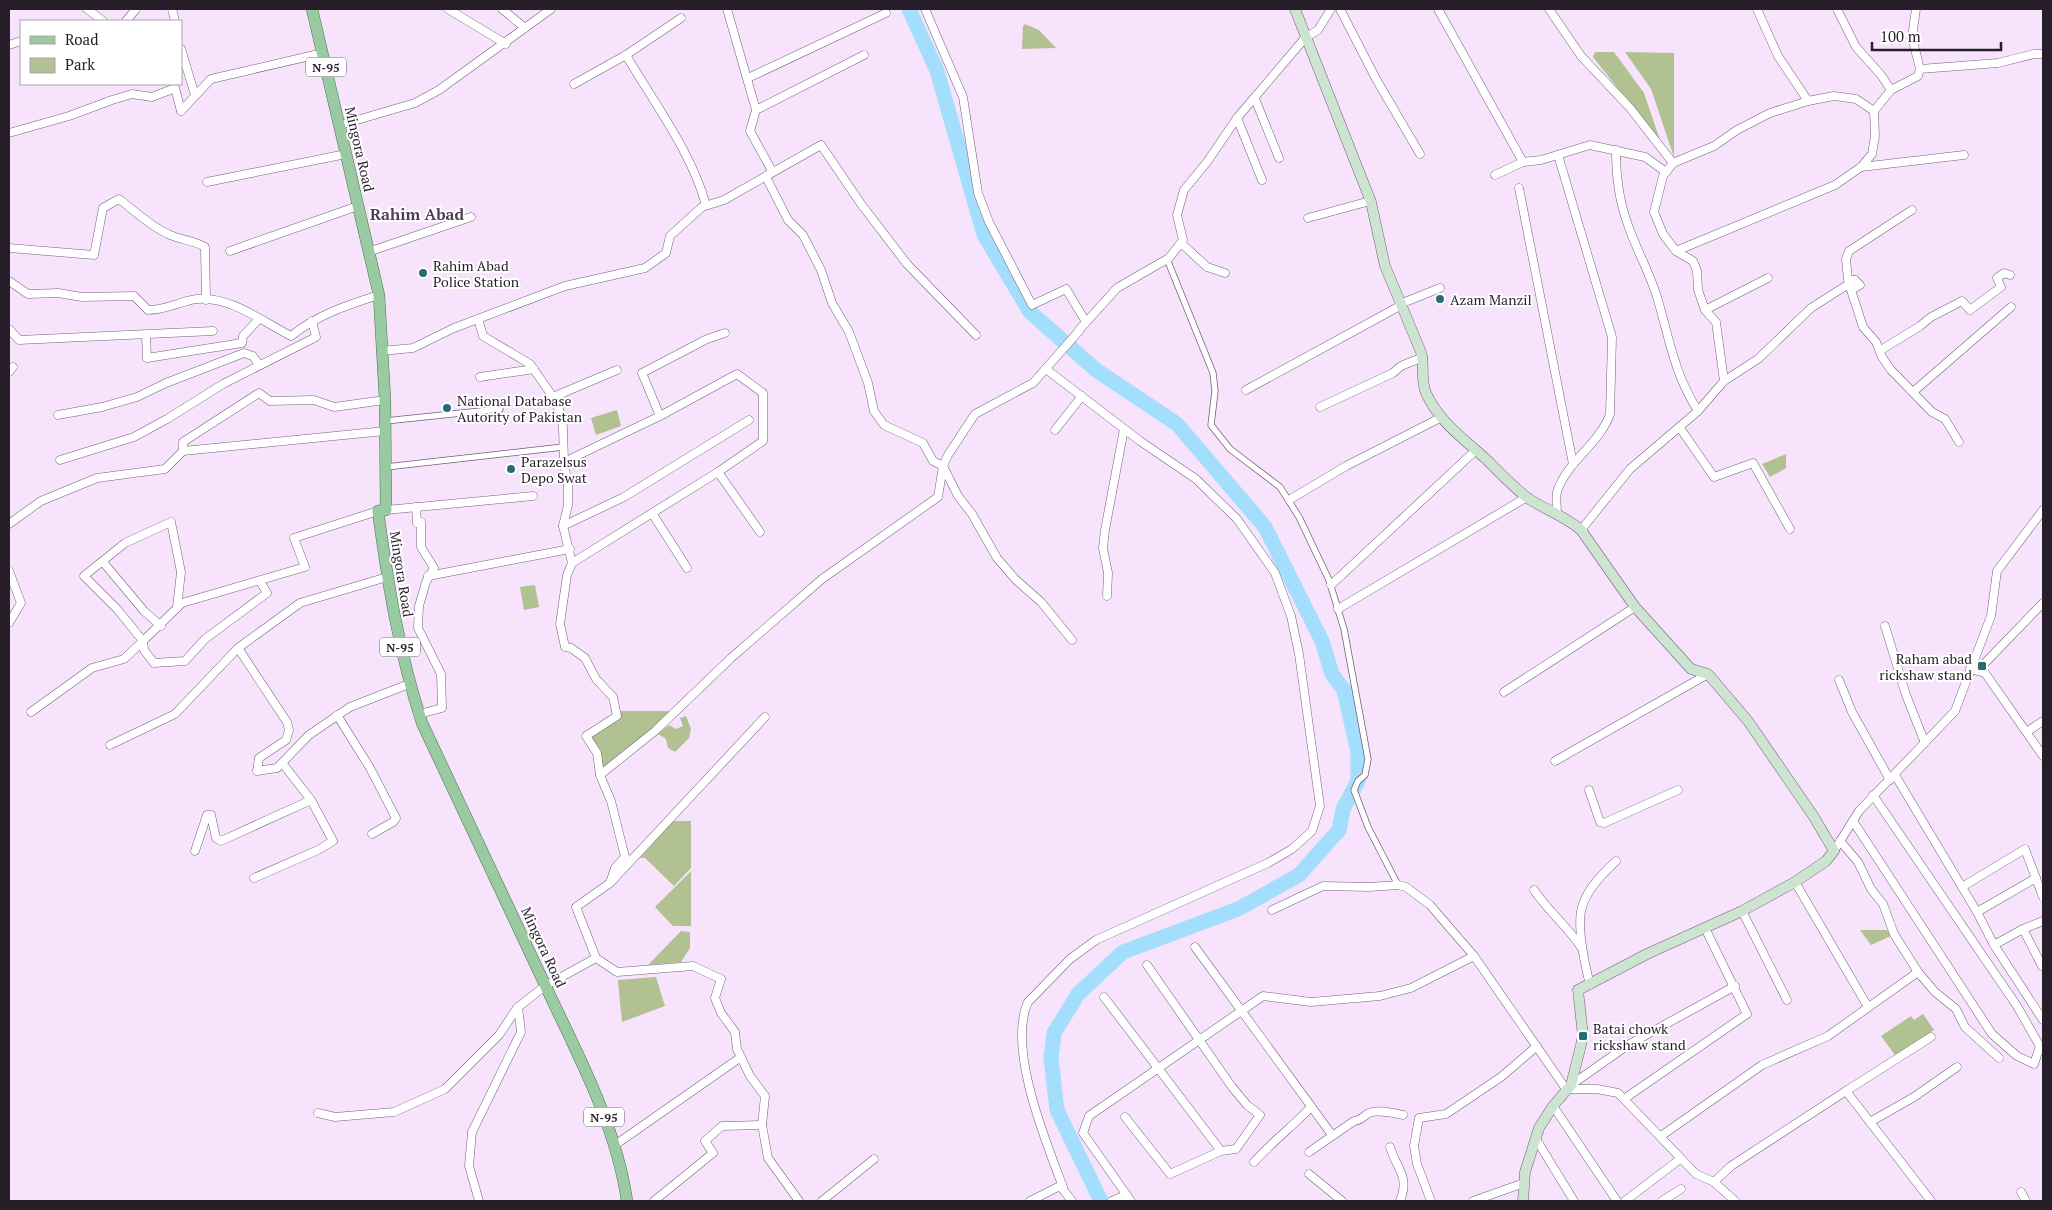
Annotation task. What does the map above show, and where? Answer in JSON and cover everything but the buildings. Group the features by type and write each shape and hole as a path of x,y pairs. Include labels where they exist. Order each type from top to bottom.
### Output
{"main road":[{"name":"Mingora Road","path":"312,9 379,296 386,467 382,510 387,577 397,636 409,684 419,714 581,1062 615,1146 627,1201"},
{"path":"1295,9 1298,21 1370,201 1385,266 1423,357 1422,374 1425,391 1458,438 1476,450 1527,497 1557,513 1581,530 1635,607 1690,669 1708,674 1748,721 1814,817 1834,851 1826,861 1795,882 1742,911 1647,954 1578,990 1584,1036 1569,1087 1553,1106 1539,1128 1529,1158 1523,1201"}],"street":[{"path":"87,9 102,20"},
{"path":"127,20 136,9"},
{"path":"448,9 506,44"},
{"path":"502,9 525,28"},
{"path":"340,125 414,103 439,90 506,44 551,9"},
{"path":"728,9 756,110 750,131 772,171"},
{"path":"925,9 963,97 978,193 989,222 1032,305 1066,289 1086,322"},
{"path":"600,776 655,731 731,658 822,579 938,497 943,466 948,454 975,414 1033,383 1117,288 1167,259 1183,240 1177,215 1184,190 1207,162 1237,118 1305,38 1318,30 1331,9"},
{"path":"1340,9 1376,78 1420,154"},
{"path":"1438,9 1523,162"},
{"path":"1549,9 1582,56 1630,108 1673,163"},
{"path":"1758,9 1778,56 1808,101"},
{"path":"1837,9 1856,47 1881,75 1891,90"},
{"path":"1676,251 1836,185 1861,166 1872,154 1874,111 1891,90 1918,76 1920,69 1912,37 1916,9"},
{"path":"748,78 886,13"},
{"path":"574,84 626,55 681,18"},
{"path":"182,53 194,95"},
{"path":"9,133 69,116 90,107 132,94 152,97 175,88 180,111 211,79 323,53"},
{"path":"1920,69 1998,63 2034,54 2043,54"},
{"path":"626,55 687,158 700,183 706,205"},
{"path":"756,110 864,55"},
{"path":"1724,381 1716,322 1705,310 1698,290 1697,271 1692,260 1676,251 1663,234 1654,212 1663,176 1673,163 1714,146 1770,113 1808,101 1834,96 1856,99 1874,111"},
{"path":"1255,99 1279,158"},
{"path":"1237,118 1262,180"},
{"path":"381,350 413,348 478,319 565,286 645,268 666,252 670,236 706,205 724,200 772,171 821,145 861,204 907,264 976,335"},
{"path":"1494,175 1523,162 1541,160 1590,145 1645,157 1666,172"},
{"path":"1616,150 1616,168 1626,221 1657,296 1666,335 1682,387 1698,411"},
{"path":"207,182 346,154"},
{"path":"1557,513 1557,490 1573,464 1607,423 1610,414 1613,356 1609,324 1558,155"},
{"path":"1861,166 1964,155"},
{"path":"772,171 766,177 788,220 803,235 821,270 832,303 849,332 868,383 874,411 884,425 923,443 933,461 943,466 958,496 972,514 997,558 1016,580 1041,602 1072,640"},
{"path":"1519,188 1573,464"},
{"path":"9,248 94,256 103,208 119,199 153,226 169,235 195,241 205,247 206,300"},
{"path":"1308,218 1370,201"},
{"path":"230,251 358,206"},
{"path":"1856,280 1848,280 1846,259 1849,252 1912,210"},
{"path":"368,252 471,217"},
{"path":"1181,243 1207,267 1225,273"},
{"path":"1167,259 1213,373 1215,392 1211,425 1230,449 1280,487 1290,500 1331,585 1344,628 1368,759 1365,775 1358,781 1354,790 1368,826 1398,885"},
{"path":"1881,350 1913,331 1931,317 1962,301 1970,310 2001,287 1997,278 2004,273 2010,275"},
{"path":"1705,310 1768,278"},
{"path":"1856,280 1860,285 1851,290 1863,327 1876,342 1881,350 1882,357 1932,412 1945,419 1959,442"},
{"path":"1581,530 1630,469 1680,428 1698,411 1724,381 1758,359 1811,308 1856,280"},
{"path":"9,281 28,294 58,293 82,297 134,296 148,310 162,310 196,299 227,301 258,320 291,336 312,321 340,307 379,296"},
{"path":"1246,390 1398,307 1400,304 1440,288"},
{"path":"1913,392 2011,307"},
{"path":"478,319 482,336 530,364 534,369 554,397 564,427 563,447 568,486 568,505 563,526 572,563 567,575 560,631 565,647 572,648 585,658 596,679 614,697 617,716 586,736 597,753 600,776 611,801 625,857 615,868 610,883"},
{"path":"146,335 146,358 188,353 242,343 243,336 258,320"},
{"path":"60,460 134,437 259,365 316,337 312,321"},
{"path":"9,329 19,340 213,331"},
{"path":"660,416 642,373 707,339 725,333"},
{"path":"58,415 137,397 166,383 244,353 253,356 259,365"},
{"path":"1320,407 1393,373 1401,366 1423,357"},
{"path":"1048,366 1124,429 1196,479 1219,500 1255,542 1275,574 1291,616 1299,654 1320,806 1312,831 1292,849 1268,863 1096,940 1070,959 1028,1002 1025,1010 1023,1059 1034,1107 1063,1187 1072,1201"},
{"path":"480,377 534,369"},
{"path":"554,397 618,370"},
{"path":"564,462 660,416 737,374 763,393 763,440 718,472 572,563"},
{"path":"183,451 183,442 259,392 270,401 314,400 334,407 384,400"},
{"path":"1056,430 1082,396"},
{"path":"9,524 41,501 97,478 164,469 183,451 385,426 500,409"},
{"path":"1290,500 1346,466 1442,417"},
{"path":"563,526 624,497 749,420"},
{"path":"1680,428 1714,477 1753,463 1790,529"},
{"path":"1107,596 1108,573 1103,548 1124,429"},
{"path":"386,467 563,447"},
{"path":"1331,585 1476,450"},
{"path":"718,472 760,532"},
{"path":"31,712 92,668 124,659 161,626 182,603 260,582 305,567 294,538 382,510 533,496"},
{"path":"1338,609 1527,497"},
{"path":"416,507 417,523 421,522 421,547 434,568 428,576 419,606 418,628 441,674 442,708 419,714"},
{"path":"1834,851 1853,821 1873,795 1892,778 1955,712 1991,616 1997,571 2043,510"},
{"path":"652,513 687,568"},
{"path":"177,607 181,572 171,522 125,543 84,576 116,608 143,642 144,650 154,663 185,661 205,639 267,592 260,582"},
{"path":"428,576 570,549"},
{"path":"103,562 144,611 161,626"},
{"path":"9,575 21,603 9,623"},
{"path":"110,745 175,714 238,648 300,603 387,577"},
{"path":"1970,669 1982,666 2043,603"},
{"path":"1504,692 1635,607"},
{"path":"1885,626 1906,695 1925,743"},
{"path":"238,648 287,722 289,730 286,740 259,758 257,771 277,768 283,764 309,735 337,715 374,696 409,684"},
{"path":"1970,669 1985,672 2028,731 2043,756"},
{"path":"1556,761 1708,674"},
{"path":"1839,680 1852,712 1962,887 1994,945 2043,1020"},
{"path":"337,715 370,768 396,818 393,822 372,834"},
{"path":"765,717 630,865 610,883 576,907 596,958 618,972 693,966 721,979 715,998 721,1014 735,1032 740,1057 765,1096 762,1125 768,1158 799,1201"},
{"path":"2028,731 2043,721"},
{"path":"254,878 318,850 333,841 311,800 283,764"},
{"path":"1589,790 1600,822 1604,823 1678,790"},
{"path":"1853,821 1992,1034 2017,1056 2034,1064 2042,1049 2017,1006 1873,795"},
{"path":"195,851 207,815 211,815 216,838 221,841 311,800"},
{"path":"1840,841 1858,862 1872,889 1883,904 1894,934 1918,972 1934,992 1956,1010 1965,1027 1998,1058"},
{"path":"1962,887 2025,849 2043,897"},
{"path":"1590,985 1582,947 1582,908 1599,877 1616,860"},
{"path":"1977,912 2036,878"},
{"path":"1795,882 1868,1007"},
{"path":"1272,910 1323,886 1369,887 1398,885 1406,887 1430,906 1474,956 1537,1046 1569,1087 1618,1093 1696,1174 1714,1182 1735,1201"},
{"path":"1534,890 1548,910 1564,925 1582,947"},
{"path":"1742,911 1788,1000"},
{"path":"1994,945 2023,929 2043,922"},
{"path":"1624,1099 1747,1014 1735,986 1705,928"},
{"path":"2023,929 2042,966"},
{"path":"1195,947 1332,1135"},
{"path":"1122,1199 1083,1133 1090,1116 1242,1011 1267,996 1311,1002 1380,996 1411,988 1474,956"},
{"path":"318,1113 335,1117 394,1112 445,1089 499,1035 518,1007 545,986 596,958"},
{"path":"1125,1117 1170,1174 1221,1151 1236,1149 1260,1115 1246,1105 1147,965"},
{"path":"1660,1136 1762,1065 1828,1036 1918,972"},
{"path":"1569,1087 1628,1045 1735,986"},
{"path":"1104,997 1221,1151"},
{"path":"479,1201 469,1166 472,1132 521,1032 518,1007"},
{"path":"1714,1182 1731,1166 1930,1037"},
{"path":"1431,1201 1417,1164 1414,1146 1419,1118 1446,1114 1501,1077 1537,1046"},
{"path":"615,1146 740,1057"},
{"path":"1870,1122 1914,1097 1957,1067"},
{"path":"1846,1091 1931,1201"},
{"path":"1553,1106 1617,1201"},
{"path":"1254,1162 1269,1145 1284,1135 1311,1107"},
{"path":"1309,1152 1332,1135 1371,1112 1378,1111 1403,1115"},
{"path":"654,1201 713,1153 705,1141 722,1126 762,1125"},
{"path":"1536,1139 1574,1201"},
{"path":"1390,1147 1405,1179 1400,1201"},
{"path":"822,1201 874,1159"},
{"path":"1625,1201 1680,1159"},
{"path":"1309,1174 1342,1201"},
{"path":"1473,1201 1524,1183"},
{"path":"1030,1201 1056,1186 1063,1187"},
{"path":"1662,1201 1681,1190"},
{"path":"2021,1192 2026,1201"}],"green space":[{"path":"1025,24 1039,30 1056,48 1022,49 1023,26"},
{"path":"1595,52 1614,52 1644,93 1661,143 1593,57"},
{"path":"1625,52 1674,53 1674,157 1651,89"},
{"path":"617,410 621,426 596,435 591,418"},
{"path":"1786,454 1786,468 1770,477 1762,464"},
{"path":"535,585 539,607 524,610 520,587"},
{"path":"621,711 671,711 655,729 602,771 601,753 591,738 621,718"},
{"path":"686,716 691,729 689,738 675,752 668,748 666,739 658,734 669,725 676,729 683,726 680,718"},
{"path":"673,821 691,821 691,868 674,886 645,858 640,858"},
{"path":"691,871 691,926 673,926 655,907"},
{"path":"1860,930 1887,930 1891,936 1871,945"},
{"path":"681,931 690,932 690,948 681,962 648,965"},
{"path":"656,977 665,1006 622,1022 618,980"},
{"path":"1923,1014 1934,1030 1895,1055 1881,1036 1911,1016 1914,1020"}],"waterway":[{"path":"909,9 937,71 984,235 1030,312 1096,370 1177,424 1265,527 1322,641 1332,674 1344,690 1358,752 1358,781 1343,809 1339,830 1299,875 1238,909 1123,952 1078,994 1054,1033 1051,1058 1057,1110 1101,1201"}],"place":[{"name":"Rahim Abad Police Station","path":"423,273"},
{"name":"Azam Manzil","path":"1440,299"},
{"name":"National Database Autority of Pakistan","path":"447,408"},
{"name":"Parazelsus Depo Swat","path":"511,469"},
{"name":"Raham abad rickshaw stand","path":"1982,666"},
{"name":"Batai chowk rickshaw stand","path":"1583,1036"}],"district":[{"name":"Rahim Abad","path":"417,214"}]}
